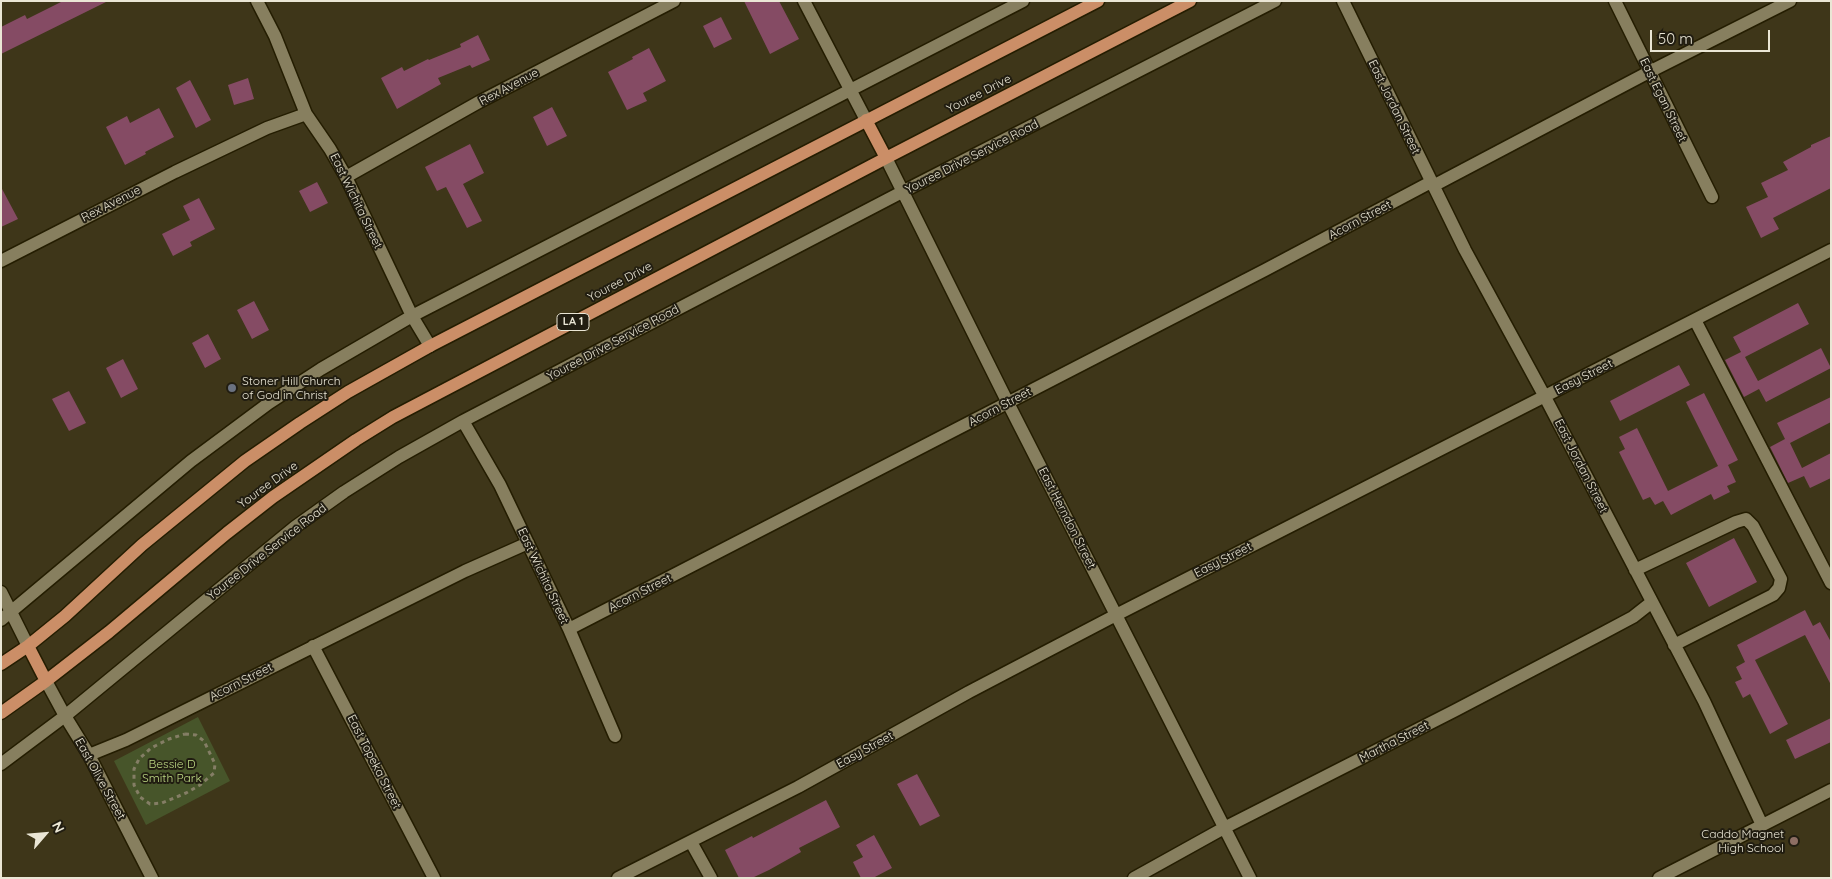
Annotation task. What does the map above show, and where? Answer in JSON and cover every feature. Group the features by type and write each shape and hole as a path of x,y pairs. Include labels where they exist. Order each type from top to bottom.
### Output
{"main road":[{"path":"1,664 28,646 65,616 142,546 245,462 300,422 348,392 430,346 1098,1"},
{"name":"Youree Drive","path":"1,713 109,632 258,509 371,431 430,396 1190,1"},
{"path":"866,120 886,158"},
{"path":"28,646 46,681"}],"street":[{"name":"East Wichita Street","path":"257,1 276,36 306,114 330,148 346,177 412,316 430,346"},
{"name":"Rex Avenue","path":"346,177 479,102 674,1"},
{"path":"804,1 866,120"},
{"path":"6,616 229,431 321,369 412,316 1023,1"},
{"name":"Youree Drive Service Road","path":"1,764 65,716 295,526 398,457 902,192 1275,1"},
{"name":"East Jordan Street","path":"1343,1 1432,184 1546,397 1724,742 1762,825"},
{"name":"East Egan Street","path":"1615,1 1712,197"},
{"name":"Acorn Street","path":"569,629 1790,1"},
{"name":"Rex Avenue","path":"1,261 175,172 267,128 306,114"},
{"name":"East Herndon Street","path":"886,158 1250,878"},
{"name":"Easy Street","path":"618,878 798,787 969,692 1116,615 1831,250"},
{"path":"1695,320 1831,583"},
{"name":"East Wichita Street","path":"463,422 492,470 528,543 569,629 615,736"},
{"path":"1635,570 1746,519 1753,526 1781,579 1779,588 1773,595 1674,644"},
{"name":"Acorn Street","path":"89,754 126,740 465,571 528,543"},
{"path":"1,592 6,616 28,646"},
{"name":"Martha Street","path":"1134,878 1224,828 1586,642 1633,616 1652,602"},
{"name":"East Topeka Street","path":"313,646 434,878"},
{"name":"East Olive Street","path":"46,681 89,754 152,878"},
{"path":"1659,878 1831,790"},
{"path":"692,842 711,878"}],"path":[{"path":"185,734 196,735 204,741 215,764 214,773 200,785 186,793 162,803 150,804 140,797 134,785 134,769 139,759 151,748 185,734"}],"green space":[{"name":"Bessie D Smith Park","path":"198,717 230,781 146,825 114,761"}],"building":[{"path":"63,1 108,1 1,54 1,27 25,15 27,19"},
{"path":"744,1 779,1 799,39 770,54"},
{"path":"721,17 732,39 714,48 703,26"},
{"path":"478,35 490,60 472,68 470,65 438,78 441,84 397,109 381,78 402,67 404,71 428,59 461,47 460,44"},
{"path":"649,48 666,81 643,93 647,101 627,110 608,72"},
{"path":"248,78 254,99 234,105 228,85"},
{"path":"190,80 211,120 196,128 176,88"},
{"path":"552,107 567,136 547,146 533,117"},
{"path":"159,108 174,137 125,165 106,127 127,116 130,123"},
{"path":"1831,136 1831,188 1773,218 1779,229 1761,238 1746,207 1768,197 1761,183 1788,170 1783,162 1811,147 1811,145"},
{"path":"470,144 484,173 463,184 482,221 467,228 446,187 437,191 425,167"},
{"path":"317,182 328,203 310,212 299,191"},
{"path":"1,187 18,219 1,227"},
{"path":"199,198 215,229 190,242 192,246 173,256 162,234 190,220 183,206"},
{"path":"254,301 269,330 252,339 237,310"},
{"path":"1798,303 1809,324 1745,357 1758,381 1821,348 1831,368 1766,402 1759,389 1744,397 1725,360 1741,352 1733,337"},
{"path":"208,334 221,359 205,368 192,343"},
{"path":"123,359 138,389 121,398 106,368"},
{"path":"1679,365 1690,385 1620,421 1610,401"},
{"path":"69,391 86,423 69,431 52,399"},
{"path":"1704,393 1738,460 1728,465 1736,482 1727,486 1730,492 1714,500 1711,494 1671,515 1663,501 1655,505 1650,497 1643,500 1619,452 1625,449 1619,437 1637,428 1668,491 1718,466 1686,402"},
{"path":"1831,397 1831,422 1790,443 1802,468 1831,453 1831,478 1810,488 1804,476 1788,483 1770,447 1785,439 1777,423"},
{"path":"1734,538 1757,582 1709,607 1686,563"},
{"path":"1805,610 1813,626 1820,622 1831,642 1831,685 1805,635 1755,660 1788,724 1770,734 1750,694 1743,698 1735,682 1742,679 1736,667 1745,662 1737,645"},
{"path":"1831,718 1831,742 1795,759 1786,740"},
{"path":"917,774 940,816 920,826 897,784"},
{"path":"826,800 840,827 799,848 801,852 769,870 752,878 739,878 725,850 752,836 753,838"},
{"path":"874,835 892,868 873,878 861,878 853,862 863,857 856,845"}],"place":[{"name":"Stoner Hill Church of God in Christ","path":"232,388"},
{"name":"Caddo Magnet High School","path":"1794,841"}]}
